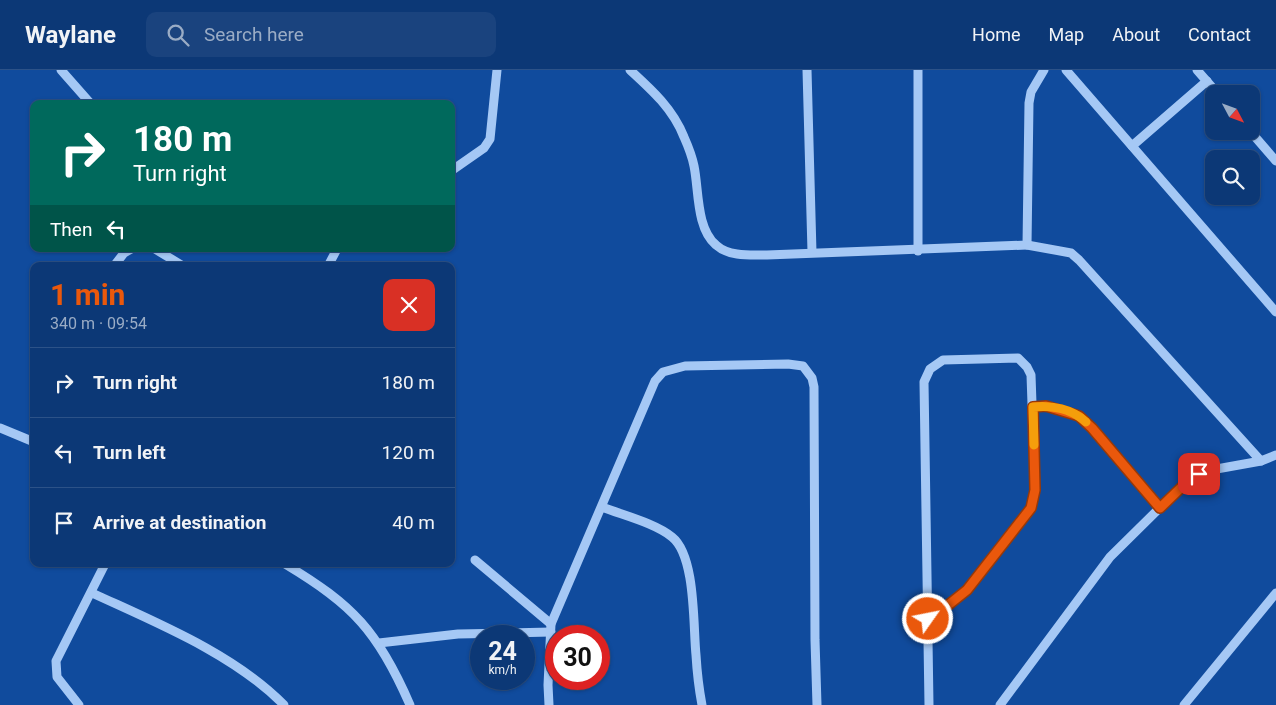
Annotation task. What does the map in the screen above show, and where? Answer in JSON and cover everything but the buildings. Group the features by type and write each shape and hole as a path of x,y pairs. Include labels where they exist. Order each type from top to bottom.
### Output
{"street":[{"path":"61,70 87,100"},
{"path":"455,168 484,148 490,139 497,70"},
{"path":"630,70 660,98 678,123 694,164 702,221 708,236 716,246 729,252 744,254 918,251 1027,245 1071,254 1079,260 1261,461"},
{"path":"807,70 812,252"},
{"path":"918,70 918,251"},
{"path":"1027,245 1028,103 1031,92 1044,70"},
{"path":"1066,70 1276,312"},
{"path":"1197,70 1210,85"},
{"path":"1132,146 1207,81"},
{"path":"1258,140 1276,161"},
{"path":"117,262 127,252"},
{"path":"160,252 176,262"},
{"path":"928,619 967,590 1031,508 1035,490 1031,375 1027,367 1018,358 942,360 932,366 926,376 923,404 928,705"},
{"path":"552,625 635,423 659,376 673,368 685,366 788,364 803,366 812,378 814,387 817,705"},
{"path":"1033,407 1046,406 1079,416 1092,428 1160,508"},
{"path":"0,428 30,440"},
{"path":"1000,705 1110,557 1190,479 1199,474 1261,461 1276,455"},
{"path":"602,507 671,536 680,547 688,569 693,596 695,654 702,705"},
{"path":"476,560 548,625"},
{"path":"78,705 57,677 56,661 92,593 103,567"},
{"path":"290,567 337,598 361,620 379,643 393,666 410,705"},
{"path":"92,593 210,651 240,669 269,690 284,705"},
{"path":"1184,705 1276,593"},
{"path":"379,643 458,634 545,628"},
{"path":"548,690 549,705"}],"slow traffic":[{"path":"1034,445 1033,407 1046,406 1066,410 1079,416 1086,422"}],"route":[{"path":"928,619 967,590 1031,508 1035,490 1033,407 1046,406 1066,410 1079,416 1092,428 1160,508 1190,479 1199,474"}]}
